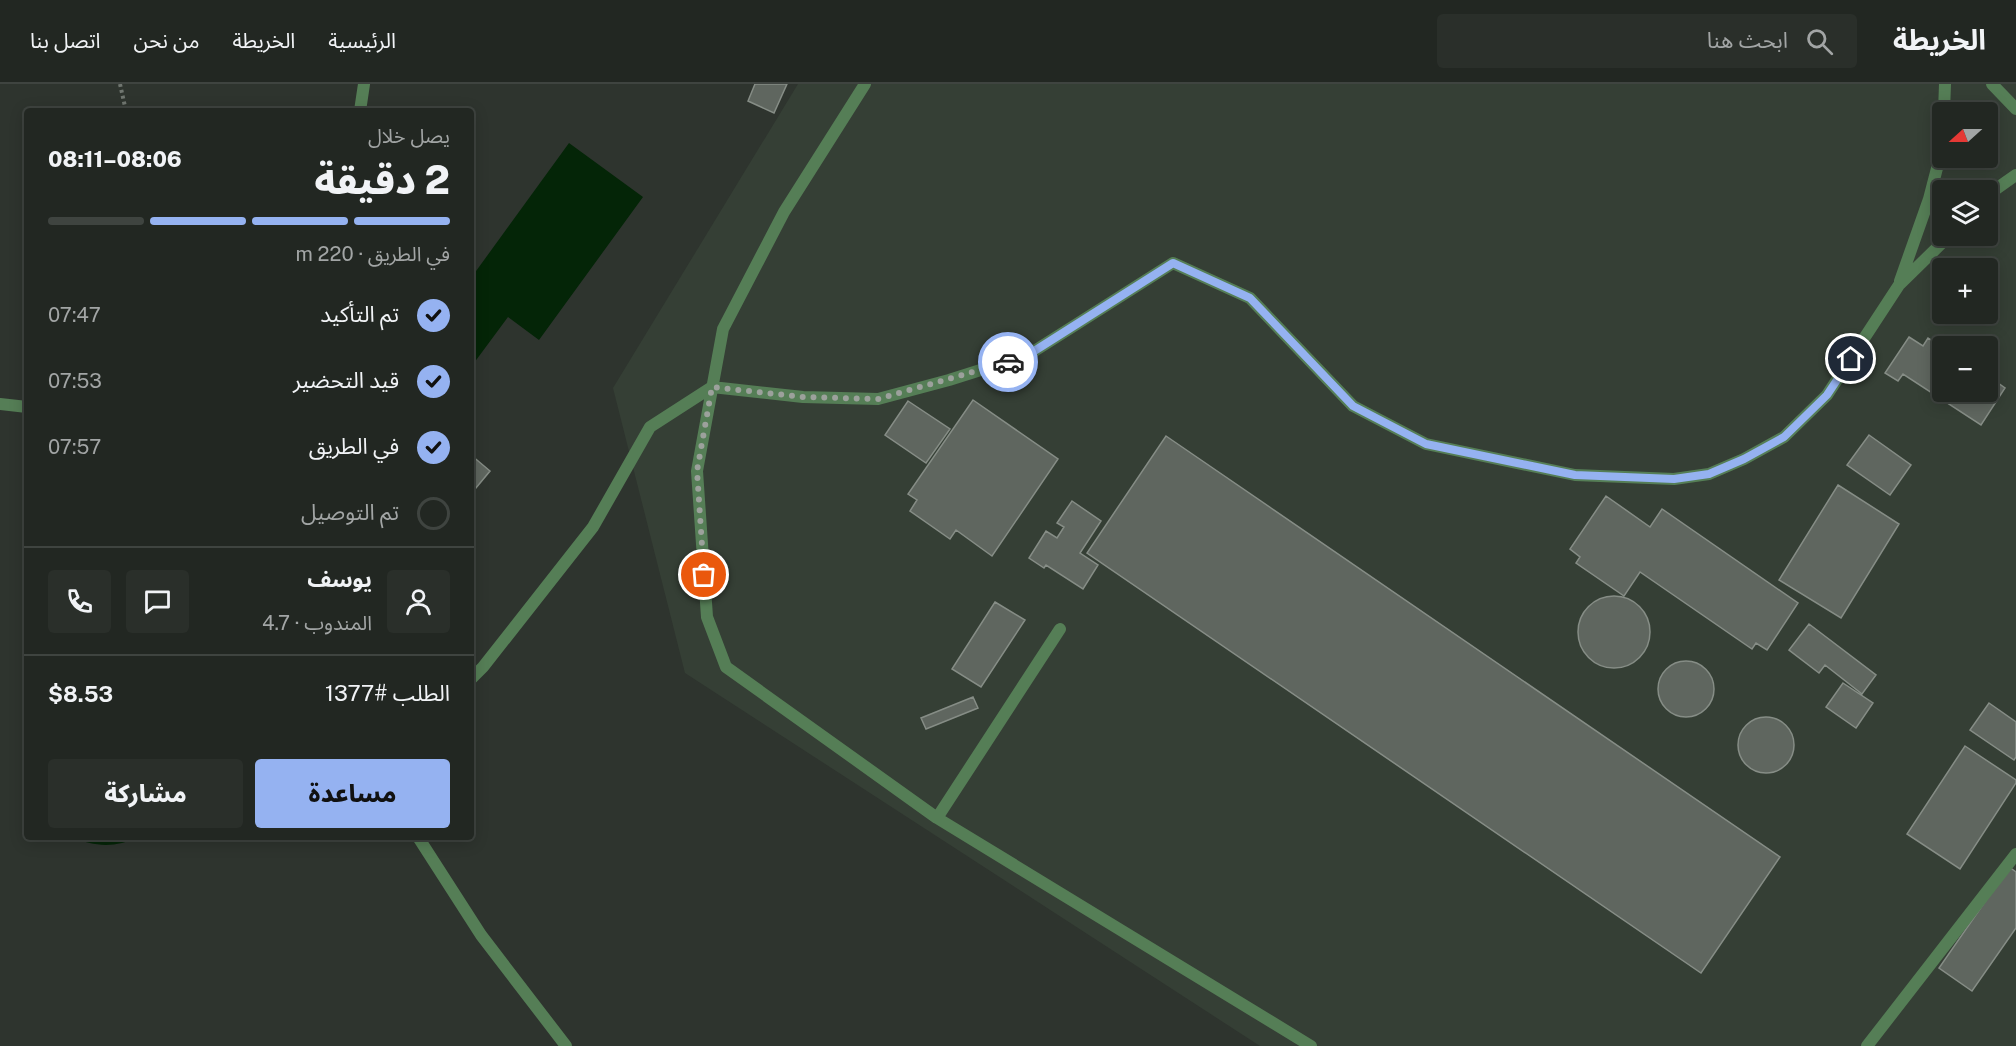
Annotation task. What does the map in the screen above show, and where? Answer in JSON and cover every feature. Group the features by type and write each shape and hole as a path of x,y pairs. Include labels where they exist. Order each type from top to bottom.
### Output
{"lane":[{"path":"360,108 364,84"},
{"path":"865,84 784,212 723,329 697,471 707,617 726,667 938,818 1311,1046"},
{"path":"1944,102 1945,84"},
{"path":"1992,84 2016,109"},
{"path":"1899,285 1929,199 1937,168"},
{"path":"1998,189 2016,175"},
{"path":"474,676 593,527 650,427 712,387 803,397 878,399 909,391 1028,355 1173,263 1250,298 1353,406 1426,444 1575,475 1674,479 1709,474 1744,459 1784,437 1827,395 1899,285 1939,246"},
{"path":"0,404 24,407"},
{"path":"938,818 1060,629"},
{"path":"420,840 481,935 566,1046"},
{"path":"1867,1046 2016,854"}],"path":[{"path":"120,84 125,108"}],"shaded area":[{"path":"798,84 2016,84 2016,1046 1260,1046 685,673 613,388"},
{"path":"569,143 643,197 539,340 508,317 474,363 474,274"},
{"path":"80,840 132,840 105,845"}],"building":[{"path":"755,84 787,84 774,113 748,101"},
{"path":"1909,337 1923,346 1928,338 1932,341 1932,393 1903,374 1898,381 1885,373"},
{"path":"1998,383 2005,388 1998,399"},
{"path":"973,400 1058,459 992,556 956,530 950,539 910,511 917,500 908,494"},
{"path":"908,401 950,429 926,463 885,435"},
{"path":"1946,402 1996,402 1981,425"},
{"path":"1869,435 1911,465 1890,495 1847,465"},
{"path":"1166,436 1780,857 1701,973 1087,553"},
{"path":"474,458 490,471 474,490"},
{"path":"1838,485 1899,524 1841,618 1779,580"},
{"path":"1606,496 1650,527 1662,509 1798,603 1767,650 1756,643 1752,649 1640,572 1624,596 1576,563 1580,557 1570,549"},
{"path":"1072,501 1101,521 1080,553 1098,565 1083,589 1046,565 1044,568 1029,558 1046,531 1057,538 1064,527 1057,523"},
{"path":"1614,596 1628,599 1640,606 1647,618 1650,632 1647,646 1640,658 1628,665 1614,668 1600,665 1588,658 1581,646 1578,632 1581,618 1588,606 1600,599"},
{"path":"995,602 1025,620 981,687 952,669"},
{"path":"1809,624 1876,675 1862,694 1825,665 1819,673 1789,650"},
{"path":"1686,661 1697,663 1706,669 1712,678 1714,689 1712,700 1706,709 1697,715 1686,717 1675,715 1666,709 1660,700 1658,689 1660,678 1666,669 1675,663"},
{"path":"1843,683 1873,703 1856,728 1826,707"},
{"path":"973,697 978,708 926,729 921,718"},
{"path":"1989,703 2016,722 2016,757 2014,760 1970,730"},
{"path":"1766,717 1777,719 1786,725 1792,734 1794,745 1792,756 1786,765 1777,771 1766,773 1755,771 1746,765 1740,756 1738,745 1740,734 1746,725 1755,719"},
{"path":"1965,746 2016,780 2016,783 1960,869 1907,834"},
{"path":"2009,867 2016,872 2016,928 1972,991 1939,968"}],"way so far":[{"path":"704,575 697,471 712,387 803,397 878,399 1008,362"}],"route":[{"path":"1008,362 1028,355 1173,263 1250,298 1353,406 1426,444 1575,475 1674,479 1709,474 1744,459 1784,437 1827,395 1851,359"}]}
